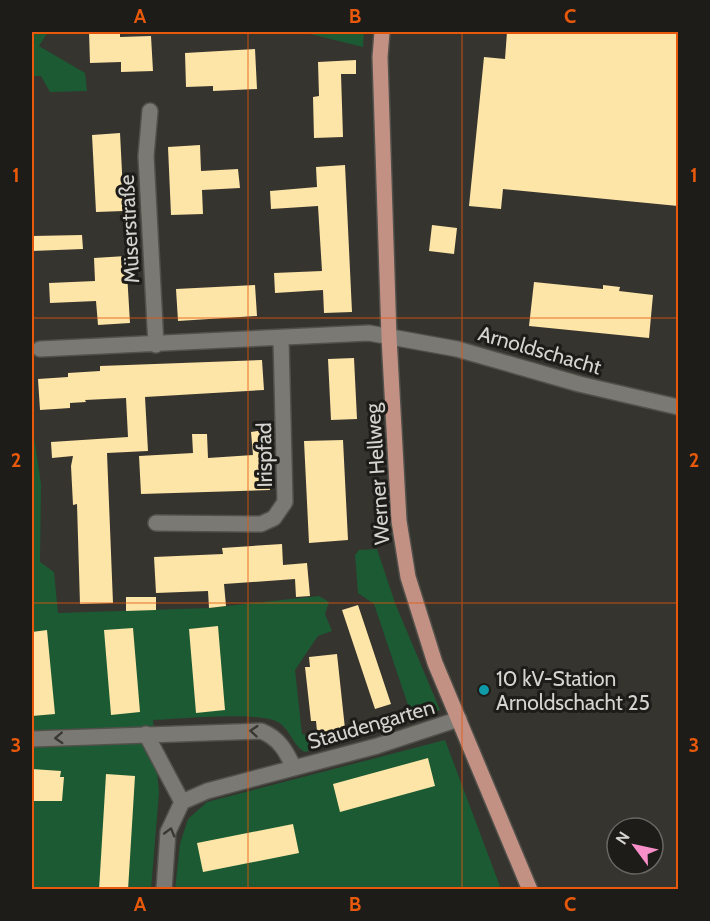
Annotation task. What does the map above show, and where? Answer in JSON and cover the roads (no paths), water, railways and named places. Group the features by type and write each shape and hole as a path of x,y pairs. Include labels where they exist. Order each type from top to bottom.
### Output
{"main road":[{"name":"Werner Hellweg","path":"382,32 389,337 399,521 408,577 435,663 530,890"}],"street":[{"name":"Müserstraße","path":"150,111 146,156 156,345"},
{"path":"39,349 369,333 389,337"},
{"name":"Arnoldschacht","path":"389,337 457,349 579,384 678,406"},
{"name":"Irispfad","path":"156,523 261,524 274,518 285,502 281,339"},
{"name":"Staudengarten","path":"182,802 207,791 459,719"},
{"name":"Staudengarten","path":"32,739 261,731 272,735 284,748 294,768"},
{"path":"146,734 182,802 168,832 164,890"}],"place":[{"name":"10 kV-Station Arnoldschacht 25","path":"484,690"}]}
